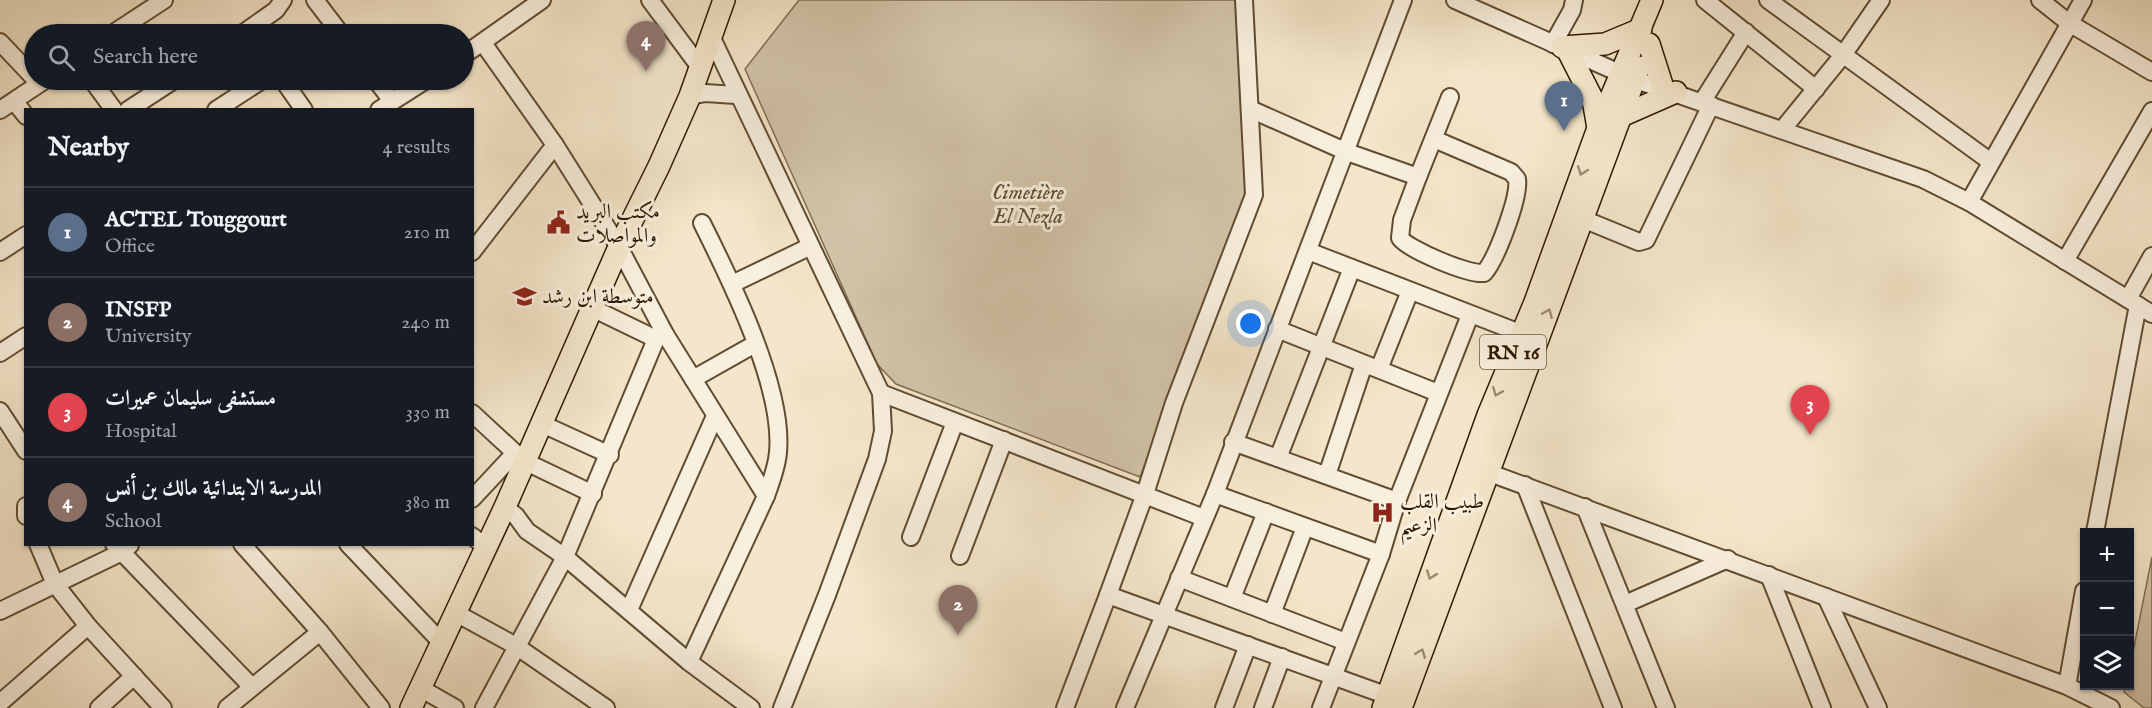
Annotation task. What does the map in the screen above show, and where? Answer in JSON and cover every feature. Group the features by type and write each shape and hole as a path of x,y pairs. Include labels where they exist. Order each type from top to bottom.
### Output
{"main road":[{"path":"411,708 454,612 479,541 501,515 520,457 540,423 690,96 710,34 724,0"},
{"name":"RN 16","path":"1645,36 1652,0"},
{"name":"RN 16","path":"1480,469 1520,333 1535,302 1598,128 1627,77 1645,36 1667,0"},
{"path":"1598,128 1593,100 1561,47 1605,44 1645,36 1670,90 1619,117"},
{"name":"RN 16","path":"1391,704 1480,469 1583,219 1619,117 1627,77"}],"street":[{"path":"127,24 164,0"},
{"path":"258,24 276,10 283,0"},
{"path":"315,0 331,24"},
{"path":"474,49 542,0"},
{"path":"650,0 699,66"},
{"path":"1065,708 1144,494 1173,402 1251,206 1255,183 1244,0"},
{"path":"1125,708 1163,613 1215,494 1403,0"},
{"path":"1455,0 1627,77 1923,179 1969,202 2139,306"},
{"path":"1561,47 1574,0"},
{"path":"1705,0 1816,89"},
{"path":"1768,0 1991,162"},
{"path":"2040,0 2069,23 2152,72"},
{"path":"1969,202 2083,0"},
{"path":"1782,130 1843,55 1872,3"},
{"path":"1583,219 1643,243 1706,103 1746,32"},
{"path":"710,34 736,95 881,393 883,431 877,459 782,708"},
{"path":"0,42 24,65"},
{"path":"483,43 555,145 619,247 661,336 693,379 766,496"},
{"path":"24,115 7,105 26,90"},
{"path":"99,90 113,108"},
{"path":"131,108 159,90"},
{"path":"219,108 247,90"},
{"path":"290,90 303,108"},
{"path":"380,90 386,105 410,90"},
{"path":"690,96 705,93 736,95"},
{"path":"1434,139 1511,172 1517,179 1516,193 1493,260 1484,273 1478,274 1458,267 1410,247 1400,238 1402,220 1450,97"},
{"path":"1250,109 1347,152 1418,177"},
{"path":"2065,261 2152,111"},
{"path":"474,249 555,145"},
{"path":"689,662 766,496 778,453 778,421 772,390 732,284 702,223"},
{"path":"0,252 24,236"},
{"path":"732,284 809,247"},
{"path":"1308,251 1520,333"},
{"path":"2096,528 2139,306 2152,256"},
{"path":"1278,458 1352,268"},
{"path":"1327,475 1372,366 1410,291"},
{"path":"592,308 661,336"},
{"path":"1321,708 1381,554 1396,501 1470,315"},
{"path":"1277,328 1438,393"},
{"path":"484,708 565,557 661,336"},
{"path":"0,353 24,337"},
{"path":"693,379 754,344"},
{"path":"881,393 1204,518"},
{"path":"0,411 6,435 24,449"},
{"path":"474,415 520,457 593,494"},
{"path":"629,610 715,416"},
{"path":"911,537 956,422"},
{"path":"540,423 610,455"},
{"path":"960,556 1004,440"},
{"path":"1233,442 1396,501"},
{"path":"474,497 520,457"},
{"path":"1480,469 2067,686 2083,701 2111,708"},
{"path":"1526,485 1613,708"},
{"path":"1215,494 1381,554"},
{"path":"1585,507 1666,708"},
{"path":"1232,598 1266,512"},
{"path":"501,515 565,557 689,662 751,708"},
{"path":"1272,614 1305,527"},
{"path":"39,546 55,584 88,626 163,708"},
{"path":"244,546 320,632 381,708"},
{"path":"350,546 441,642"},
{"path":"0,611 122,547 252,687"},
{"path":"1625,604 1728,560"},
{"path":"1769,575 1822,708"},
{"path":"1179,578 1346,642"},
{"path":"1108,595 1334,676 1391,704"},
{"path":"1826,597 1878,708"},
{"path":"454,612 516,646 606,708"},
{"path":"2067,686 2080,617"},
{"path":"0,703 88,626"},
{"path":"227,708 320,632"},
{"path":"1224,708 1248,645"},
{"path":"1263,708 1282,657"},
{"path":"99,708 134,676"},
{"path":"420,688 455,708"}],"green space":[{"name":"Cimetière El Nezla","path":"799,0 1238,0 1250,192 1140,477 896,384 877,364 745,69"},
{"path":"2152,557 2152,708 2144,708 2124,692 2125,690 2134,690 2134,647"}],"place":[{"name":"المدرسة الابتدائية مالك بن أنس","path":"646,71"},
{"name":"ACTEL Touggourt","path":"1564,131"},
{"name":"مكتب البريد والمواصلات","path":"558,223"},
{"name":"متوسطة ابن رشد","path":"524,296"},
{"name":"مستشفى سليمان عميرات","path":"1810,435"},
{"name":"طبيب القلب الزعيم","path":"1382,513"},
{"name":"INSFP","path":"958,635"}]}
